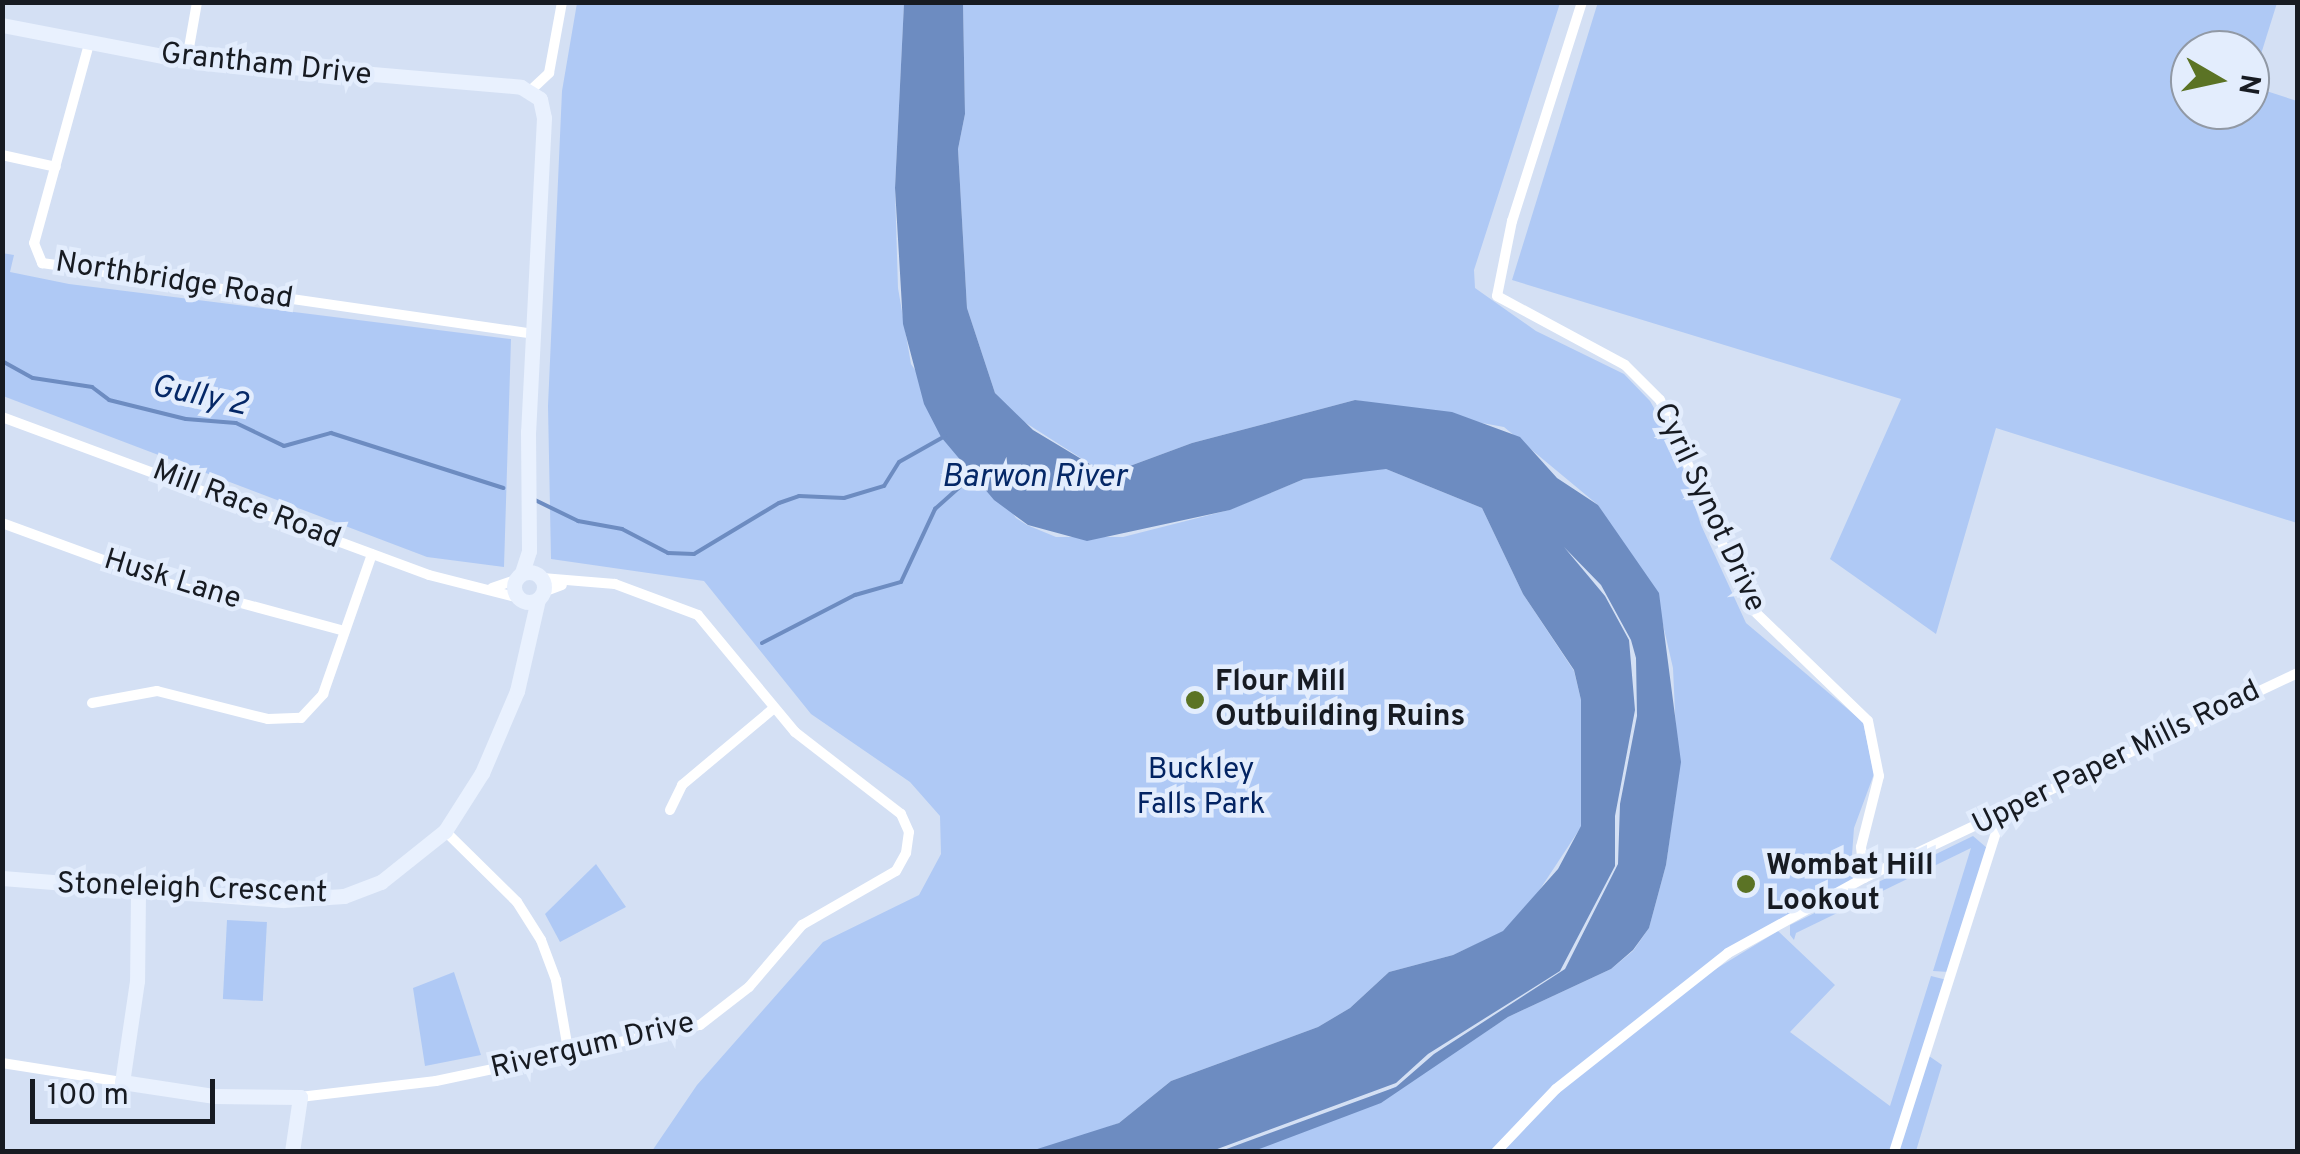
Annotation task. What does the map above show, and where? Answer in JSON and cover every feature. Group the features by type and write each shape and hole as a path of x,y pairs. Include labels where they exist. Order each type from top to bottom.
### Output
{"street":[{"path":"187,60 197,2"},
{"path":"531,90 549,73 562,2"},
{"name":"Cyril Synot Drive","path":"1582,2 1512,221 1497,296 1625,364 1660,400 1749,606 1868,721 1879,776 1861,847 1864,878"},
{"name":"Grantham Drive","path":"2,25 187,60 531,90"},
{"name":"Northbridge Road","path":"89,44 34,242 34,253 55,268 532,334"},
{"name":"Stoneleigh Crescent","path":"2,878 138,892 344,896 382,882 445,831 502,737 528,634 532,334 544,118 531,90"},
{"path":"2,155 56,167"},
{"name":"Mill Race Road","path":"2,417 372,554 491,588 530,587"},
{"name":"Husk Lane","path":"2,522 163,582 345,631"},
{"path":"92,703 157,692 288,722 314,708 324,694 372,554"},
{"name":"Rivergum Drive","path":"2,1062 213,1096 300,1097 378,1090 569,1056 700,1026 748,987 802,925 902,863 909,832 901,814 773,709 698,615 615,584 577,582 530,587"},
{"path":"491,588 530,587"},
{"name":"Upper Paper Mills Road","path":"1496,1152 1556,1088 1640,1017 1728,953 1864,878 2298,672"},
{"path":"670,810 682,785 773,709"},
{"path":"1894,1152 2001,816"},
{"path":"445,831 517,902 542,940 569,1056"},
{"path":"122,1082 137,982 138,892"},
{"path":"292,1152 300,1097"}],"green space":[{"path":"1598,2 2277,3 2269,30 2170,30 2170,130 2270,130 2270,92 2297,101 2297,523 1996,428 1936,634 1830,559 1901,399 1512,280"},
{"name":"Buckley Falls Park","path":"577,3 904,3 895,188 898,288 911,364 1016,518 1027,525 1056,537 1123,537 1229,510 1304,479 1357,469 1386,469 1482,508 1523,594 1574,671 1581,700 1581,827 1527,909 1503,932 1453,955 1389,972 1350,1008 1318,1027 1171,1081 1119,1123 1061,1144 1031,1152 652,1151 697,1085 823,942 919,895 941,854 940,816 910,782 811,714 704,581 551,559 548,406 562,91"},
{"path":"963,3 1560,3 1474,270 1475,288 1536,331 1624,374 1650,401 1676,447 1701,525 1746,623 1863,722 1874,774 1854,828 1852,855 1861,878 1718,957 1664,997 1496,1151 1254,1151 1415,1078 1508,1017 1611,969 1633,951 1649,928 1666,865 1678,779 1673,668 1658,603 1598,505 1504,427 1355,400 1192,443 1119,470 1098,469 1015,416 995,393 967,308 958,149 965,114"},
{"path":"2,253 14,255 10,272 69,284 511,339 504,567 427,557 3,396"},
{"path":"1973,836 1987,848 1949,972 1933,971 1971,848 1796,933 1794,940 1790,935 1790,925"},
{"path":"596,864 626,907 560,942 545,914"},
{"path":"227,920 267,922 263,1001 223,999"},
{"path":"1778,931 1835,985 1790,1032 1890,1106 1931,976 1947,980 1929,1056 1942,1065 1916,1151 1501,1152 1567,1083 1701,978"},
{"path":"454,972 481,1055 425,1066 413,988"}],"water":[{"name":"Barwon River","path":"904,3 963,3 965,114 958,149 967,308 995,393 1033,430 1098,469 1119,470 1192,443 1355,400 1452,412 1520,437 1557,478 1598,505 1659,593 1681,762 1666,865 1649,928 1633,950 1611,969 1508,1017 1381,1103 1254,1151 1221,1151 1396,1087 1434,1054 1565,969 1618,864 1620,804 1637,716 1636,658 1631,640 1601,585 1564,547 1605,596 1629,640 1635,710 1615,816 1615,866 1560,971 1428,1054 1396,1083 1212,1151 1031,1151 1119,1123 1171,1081 1318,1027 1350,1008 1389,972 1453,955 1503,931 1558,869 1581,826 1581,700 1574,670 1523,594 1482,508 1386,469 1304,479 1230,510 1087,541 1028,525 994,500 941,437 924,404 903,324 895,188"}],"waterway":[{"name":"Gully 2","path":"2,361 33,378 92,387 109,400 186,419 236,423 284,446 331,433 503,488"},
{"name":"Gully 2","path":"535,500 578,521 622,529 668,553 694,554 779,503 799,496 844,498 884,486 899,462 945,436"},
{"name":"Barwon River","path":"762,643 855,595 901,582 935,509 973,475"}],"place":[{"name":"Flour Mill Outbuilding Ruins","path":"1195,700"},
{"name":"Wombat Hill Lookout","path":"1746,884"}]}
